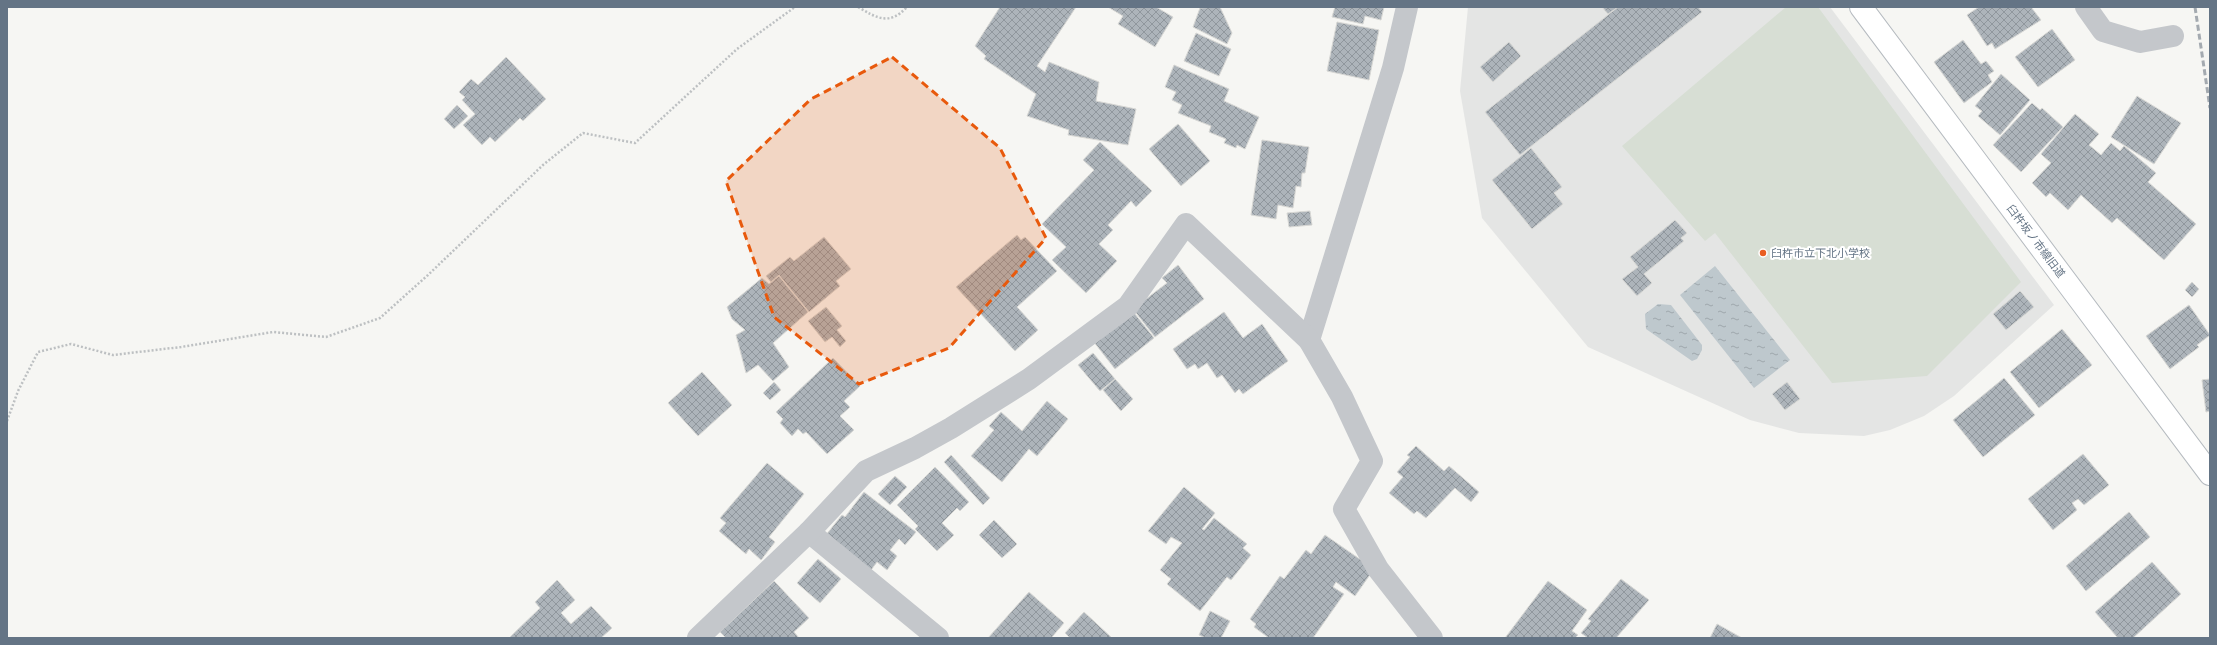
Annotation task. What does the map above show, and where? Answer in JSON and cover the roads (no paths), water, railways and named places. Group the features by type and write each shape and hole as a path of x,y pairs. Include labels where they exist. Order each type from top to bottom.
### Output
{"street":[{"path":"1309,340 1393,68 1407,7"},
{"name":"臼杵坂ノ市線旧道","path":"1861,7 2210,474"},
{"path":"2086,7 2103,31 2140,42 2173,36"},
{"path":"698,638 809,532 866,471 915,448 951,428 1029,379 1128,306 1186,224 1309,340 1342,397 1372,461 1344,509 1378,569 1432,638"},
{"path":"809,532 938,638"}],"water":[{"path":"1715,266 1790,360 1754,388 1680,295"},
{"path":"1658,304 1671,305 1702,345 1702,350 1697,359 1692,361 1646,329 1645,314"}],"railway":[{"path":"2195,7 2210,108"}],"place":[{"name":"臼杵市立下北小学校","path":"1763,253"}]}
